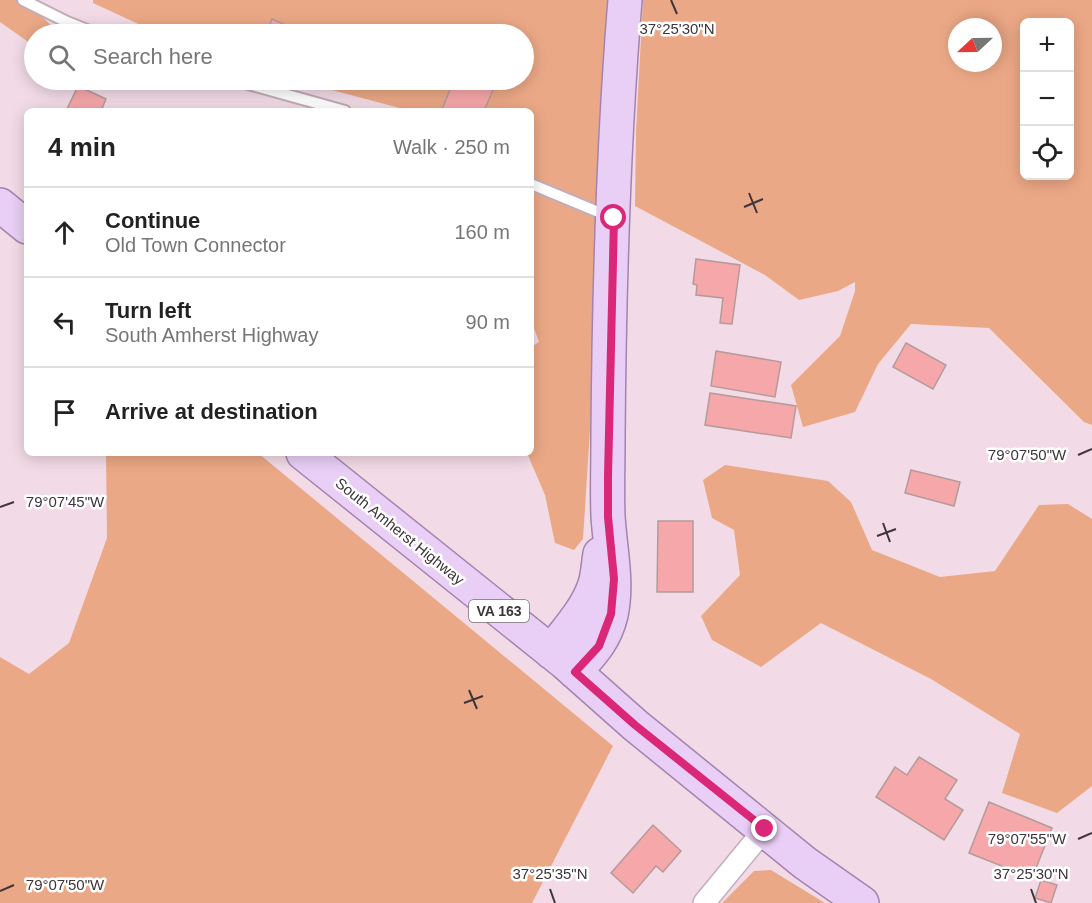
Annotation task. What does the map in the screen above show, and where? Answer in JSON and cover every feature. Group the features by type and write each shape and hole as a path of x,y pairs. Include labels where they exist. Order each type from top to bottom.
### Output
{"main road":[{"path":"563,662 599,646 611,614 614,579 608,517 608,405 614,218 625,0"},
{"path":"0,205 24,225"},
{"name":"South Amherst Highway","path":"307,456 563,662 635,725 805,863 862,903"}],"street":[{"path":"704,903 765,829"}],"lane":[{"path":"23,0 72,24"},
{"path":"270,90 334,108"},
{"path":"534,185 614,218"}],"shaded area":[{"path":"0,0 25,0 50,24 24,24 24,39 0,22"},
{"path":"93,0 608,0 599,123 594,368 583,539 574,550 555,543 545,495 528,456 534,456 534,345 539,342 534,328 534,108 400,108 332,90 534,90 534,24 138,24 93,3"},
{"path":"643,0 1092,0 1092,425 1084,422 989,328 911,324 878,364 855,412 803,427 791,385 840,336 855,291 855,282 838,291 799,300 765,275 635,206 636,131"},
{"path":"106,456 262,456 613,746 532,903 0,903 0,657 29,674 69,643 107,538"},
{"path":"725,465 828,481 851,502 872,550 940,577 995,571 1039,505 1068,504 1092,519 1092,786 1057,813 1002,793 1020,734 931,679 821,623 761,667 712,640 701,616 740,575 734,530 712,518 703,480"},
{"path":"771,870 825,903 722,903 754,871"}],"building":[{"path":"272,19 283,24 270,24"},
{"path":"76,90 87,90 106,99 102,108 67,108"},
{"path":"450,90 493,90 485,108 442,108"},
{"path":"696,259 740,265 732,324 720,323 723,298 696,295 697,285 693,284"},
{"path":"906,343 946,365 933,389 893,367"},
{"path":"716,351 781,362 775,397 711,386"},
{"path":"710,393 796,406 791,438 705,425"},
{"path":"911,470 960,482 954,506 905,493"},
{"path":"658,521 693,521 693,592 657,592"},
{"path":"919,757 957,780 945,799 963,810 944,840 876,797 895,767 907,775"},
{"path":"989,802 1052,828 1032,878 969,853"},
{"path":"653,825 681,851 663,872 656,866 633,893 611,873"},
{"path":"1041,880 1057,885 1051,903 1035,898"}],"route":[{"path":"614,218 608,405 608,517 614,579 611,614 599,646 575,672 635,725 765,829"}]}
